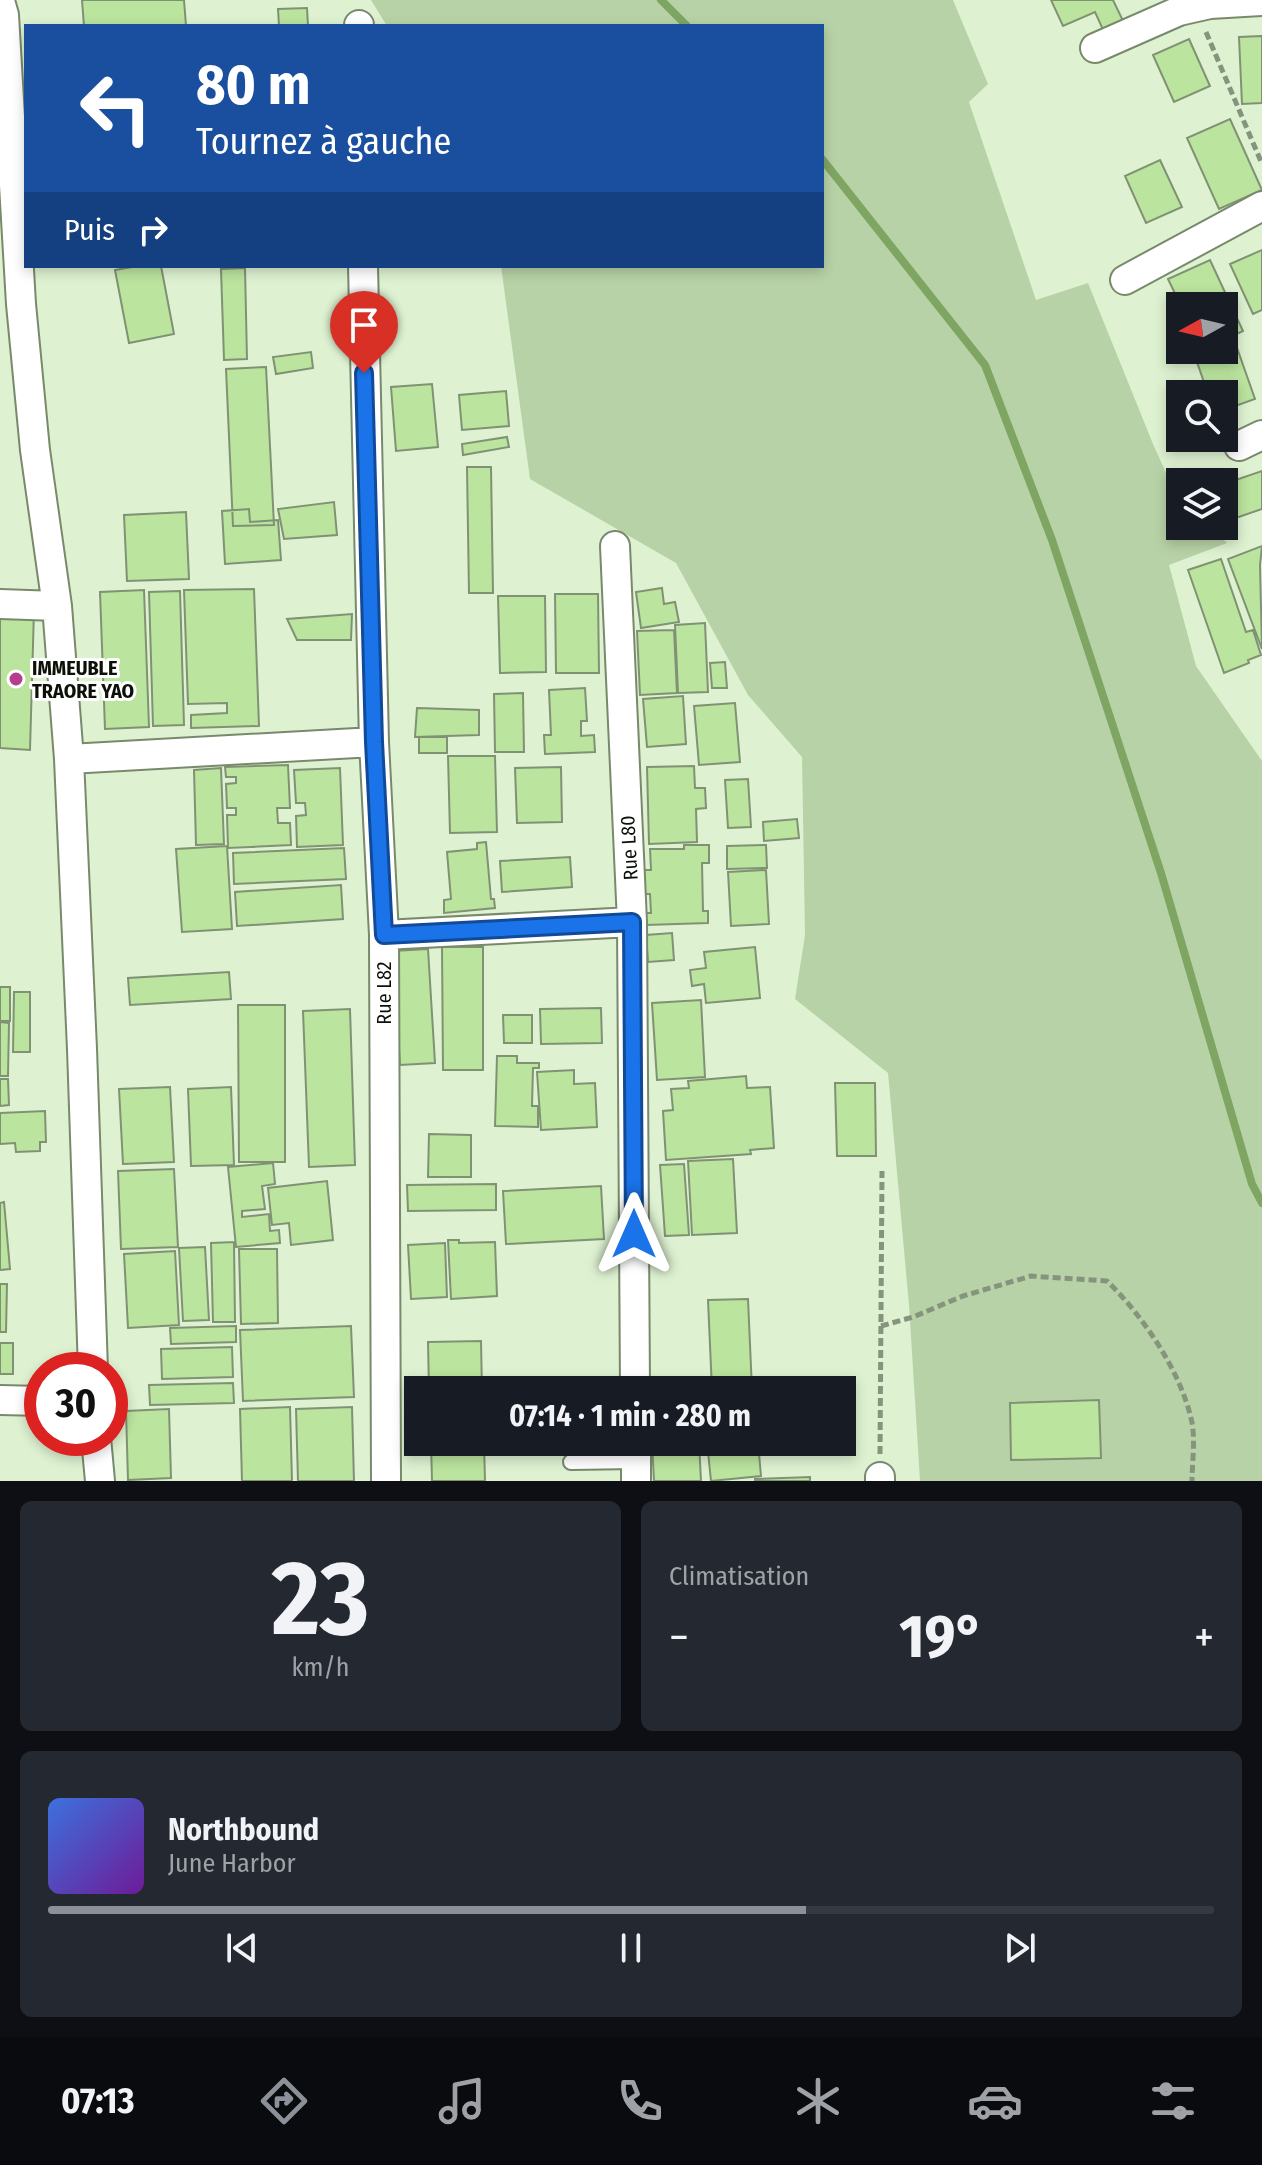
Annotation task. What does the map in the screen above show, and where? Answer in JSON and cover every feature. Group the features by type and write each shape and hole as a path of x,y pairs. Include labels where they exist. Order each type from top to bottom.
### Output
{"street":[{"path":"0,1 4,15 10,304 57,606 69,759 92,1352"},
{"path":"1095,48 1179,11 1262,1"},
{"path":"1125,280 1262,206"},
{"name":"Rue L82","path":"363,268 374,742 384,935 386,1481"},
{"name":"Rue L80","path":"615,546 632,922 635,1376"},
{"path":"0,604 57,606"},
{"path":"69,759 374,742"},
{"path":"384,935 632,922"},
{"path":"0,1400 24,1401"},
{"path":"98,1456 100,1481"}],"lane":[{"path":"571,1462 636,1461"}],"path":[{"path":"1196,7 1262,164"},
{"path":"880,1479 882,1171"},
{"path":"881,1326 913,1317 963,1296 1031,1276 1107,1281 1146,1326 1171,1369 1192,1420 1192,1481"}],"green space":[{"path":"371,0 953,0 988,84 969,102 1036,300 1088,283 1166,473 1166,540 1224,540 1227,543 1169,565 1196,666 1262,761 1262,1481 920,1481 909,1305 888,1073 795,999 805,935 802,757 748,695 676,563 530,479 501,268 824,268 824,24 386,24"}],"building":[{"path":"82,0 184,0 186,24 84,24"},
{"path":"1051,0 1113,0 1125,25 1105,34 1095,12 1063,26"},
{"path":"307,8 308,24 279,24 278,9"},
{"path":"1262,36 1262,103 1242,104 1239,37"},
{"path":"1189,39 1210,86 1174,102 1153,55"},
{"path":"1230,119 1262,190 1219,209 1187,138"},
{"path":"1160,160 1182,207 1146,223 1125,176"},
{"path":"1262,250 1262,310 1253,314 1230,264"},
{"path":"1210,260 1225,292 1174,292 1168,279"},
{"path":"161,268 174,334 129,343 115,270"},
{"path":"245,268 247,359 224,360 221,269"},
{"path":"1238,351 1255,399 1238,405 1238,380 1203,380 1198,364 1238,364"},
{"path":"311,352 313,368 276,374 273,357"},
{"path":"266,367 274,525 233,526 226,369"},
{"path":"432,384 438,447 396,451 391,387"},
{"path":"506,391 509,426 462,430 459,395"},
{"path":"507,437 509,447 463,455 462,444"},
{"path":"467,467 491,467 493,593 469,593"},
{"path":"1262,471 1262,509 1238,517 1238,479"},
{"path":"334,502 337,535 284,539 278,509"},
{"path":"249,509 250,522 278,520 281,560 225,564 222,511"},
{"path":"186,512 189,579 127,581 124,515"},
{"path":"1262,546 1260,565 1262,649 1228,559"},
{"path":"1221,559 1246,632 1253,630 1261,655 1224,673 1188,570"},
{"path":"662,588 664,604 675,602 679,622 641,628 636,592"},
{"path":"254,589 259,726 191,728 191,715 227,713 227,703 188,704 184,590"},
{"path":"144,590 149,727 105,729 100,592"},
{"path":"180,591 184,725 153,726 149,592"},
{"path":"555,594 598,594 599,673 556,673"},
{"path":"498,596 545,596 546,672 500,673"},
{"name":"IMMEUBLE TRAORE YAO","path":"0,609 34,610 30,750 0,748"},
{"path":"352,614 351,640 297,640 287,619"},
{"path":"705,623 708,692 678,693 675,625"},
{"path":"674,630 677,693 640,695 637,631"},
{"path":"725,662 727,688 712,688 710,663"},
{"path":"585,688 587,721 581,721 581,736 594,735 595,752 545,754 544,735 551,735 549,690"},
{"path":"523,693 524,752 495,752 494,694"},
{"path":"683,696 686,744 647,747 643,699"},
{"path":"735,703 740,762 699,765 694,706"},
{"path":"417,708 479,710 479,735 415,737"},
{"path":"447,736 447,753 419,753 419,737"},
{"path":"448,756 495,756 497,832 450,833"},
{"path":"288,765 290,808 277,808 278,823 290,823 291,845 228,848 227,815 236,815 236,808 227,808 226,784 236,783 236,777 226,777 225,767"},
{"path":"694,766 695,788 705,788 706,808 696,809 697,842 649,844 647,767"},
{"path":"561,767 562,822 517,823 515,768"},
{"path":"221,768 224,844 196,845 194,770"},
{"path":"340,768 343,845 297,847 296,816 306,815 305,803 296,803 294,770"},
{"path":"748,779 751,827 728,828 725,780"},
{"path":"797,819 799,838 764,841 763,822"},
{"path":"486,842 491,899 494,899 495,908 444,913 444,900 451,899 447,852 477,849 477,843"},
{"path":"684,845 709,845 709,863 702,863 703,911 708,911 708,923 646,925 646,913 651,913 650,894 645,894 644,870 651,870 650,849 684,849"},
{"path":"766,845 767,868 727,869 727,846"},
{"path":"227,846 232,929 182,932 176,849"},
{"path":"344,848 346,879 234,884 233,853"},
{"path":"570,857 572,887 502,892 500,861"},
{"path":"766,870 769,924 731,926 728,872"},
{"path":"341,885 343,919 237,926 235,892"},
{"path":"672,933 674,960 648,962 646,935"},
{"path":"442,947 483,947 483,1070 443,1070"},
{"path":"755,947 760,998 706,1003 704,984 692,986 690,970 706,968 704,952"},
{"path":"428,949 435,1063 400,1065 393,951"},
{"path":"229,972 231,999 130,1005 128,978"},
{"path":"0,987 10,987 10,1021 0,1021"},
{"path":"14,992 30,992 30,1052 13,1052"},
{"path":"701,1000 705,1077 657,1080 652,1003"},
{"path":"238,1005 285,1005 285,1162 239,1162"},
{"path":"601,1008 602,1043 541,1044 540,1009"},
{"path":"350,1009 355,1165 309,1167 303,1011"},
{"path":"503,1015 532,1015 532,1043 504,1043"},
{"path":"0,1022 9,1023 8,1076 0,1076"},
{"path":"497,1056 517,1056 517,1063 539,1063 539,1068 533,1068 532,1106 538,1106 538,1127 495,1126"},
{"path":"574,1070 574,1084 595,1083 597,1127 541,1130 537,1072"},
{"path":"746,1076 747,1088 770,1087 774,1148 750,1150 751,1154 666,1160 663,1111 673,1110 671,1089 689,1088 688,1081"},
{"path":"0,1079 8,1079 9,1105 0,1106"},
{"path":"835,1083 875,1083 876,1156 837,1156"},
{"path":"170,1087 174,1162 123,1164 119,1089"},
{"path":"231,1087 234,1165 191,1166 188,1089"},
{"path":"45,1111 46,1142 40,1142 40,1151 16,1152 15,1143 0,1144 0,1113"},
{"path":"429,1134 471,1135 471,1177 428,1177"},
{"path":"733,1159 737,1233 692,1235 688,1161"},
{"path":"273,1163 275,1184 262,1186 265,1209 242,1211 242,1217 269,1214 270,1231 279,1230 280,1243 236,1247 228,1167"},
{"path":"684,1164 689,1235 665,1236 660,1165"},
{"path":"174,1169 178,1247 121,1249 118,1171"},
{"path":"327,1181 333,1240 291,1245 289,1223 272,1225 268,1188"},
{"path":"496,1184 496,1210 408,1211 407,1185"},
{"path":"601,1186 604,1239 506,1244 503,1191"},
{"path":"4,1202 10,1269 0,1270 0,1203"},
{"path":"448,1240 459,1240 459,1243 495,1242 497,1296 451,1299"},
{"path":"234,1242 235,1322 213,1322 211,1243"},
{"path":"445,1243 447,1297 411,1299 408,1245"},
{"path":"205,1247 209,1320 183,1321 179,1248"},
{"path":"239,1249 277,1249 278,1323 241,1324"},
{"path":"175,1251 179,1325 128,1328 124,1254"},
{"path":"0,1284 7,1284 6,1332 0,1332"},
{"path":"748,1299 751,1376 711,1376 708,1300"},
{"path":"236,1326 236,1342 171,1344 170,1328"},
{"path":"351,1326 354,1397 243,1401 240,1330"},
{"path":"481,1341 482,1376 429,1376 428,1342"},
{"path":"0,1343 13,1343 13,1374 0,1374"},
{"path":"232,1347 233,1377 162,1379 161,1349"},
{"path":"233,1383 234,1403 150,1405 149,1385"},
{"path":"1099,1400 1101,1458 1011,1460 1010,1403"},
{"path":"290,1407 292,1481 242,1481 240,1409"},
{"path":"352,1407 354,1481 298,1481 296,1409"},
{"path":"169,1409 171,1478 128,1480 128,1411"},
{"path":"431,1456 484,1456 485,1481 432,1481"},
{"path":"653,1456 700,1456 701,1481 654,1481"},
{"path":"708,1456 759,1456 761,1476 711,1481"},
{"path":"810,1477 810,1481 755,1481 755,1479"}],"waterway":[{"path":"661,0 685,24"},
{"path":"824,162 985,365 1052,540 1161,873 1252,1184 1262,1203"}],"place":[{"name":"IMMEUBLE TRAORE YAO","path":"16,679"}],"route":[{"path":"364,373 374,742 384,935 632,922 634,1234"}]}
